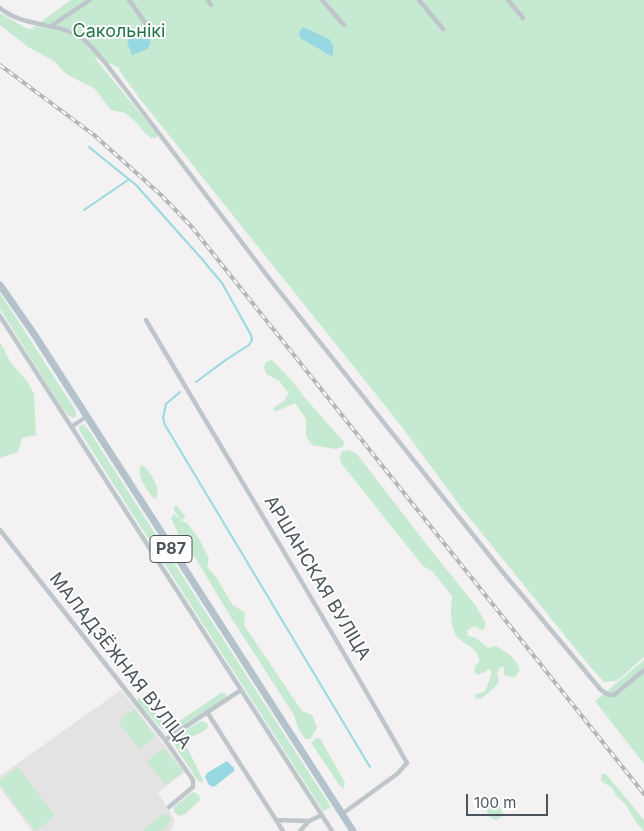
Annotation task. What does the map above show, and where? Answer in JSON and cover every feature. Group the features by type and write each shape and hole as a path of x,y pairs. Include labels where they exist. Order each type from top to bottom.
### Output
{"main road":[{"name":"Р87","path":"0,285 34,334 353,831"}],"street":[{"path":"51,26 90,0"},
{"path":"129,0 146,24"},
{"path":"208,0 212,5"},
{"path":"322,0 344,25"},
{"path":"419,0 443,29"},
{"path":"508,0 523,18"},
{"path":"0,8 8,15 35,24 51,26 70,32 84,40 107,65 272,282 501,570 601,690 609,695 614,695 644,670"},
{"path":"0,316 332,831"},
{"name":"АРШАНСКАЯ ВУЛІЦА","path":"146,320 338,641 407,763 397,774 342,814"},
{"path":"71,427 86,417"},
{"name":"МАЛАДЗЁЖНАЯ ВУЛІЦА","path":"0,530 165,740 193,780 193,787 169,807"},
{"path":"165,740 241,690"},
{"path":"207,712 282,831"},
{"path":"300,831 309,821 322,815"},
{"path":"276,820 309,821"}],"shaded area":[{"path":"121,690 185,772 158,792 175,821 171,831 32,831 0,788 0,776"}],"green space":[{"name":"Сакольнікі","path":"71,0 644,0 644,657 617,681 604,682 592,669 463,510 402,427 140,99 119,70 120,68 94,57 157,134 157,138 151,138 125,113 111,110 95,89 66,74 55,62 28,47 0,25 0,13 26,28 36,30 32,28"},
{"path":"0,293 76,411 76,417 73,418 68,415 61,406 0,309"},
{"path":"0,342 11,363 28,382 34,394 36,435 22,438 18,452 0,458"},
{"path":"272,360 344,442 343,447 335,449 312,445 306,436 306,419 295,403 275,412 273,408 283,402 289,393 279,381 266,374 264,367 266,362"},
{"path":"83,424 331,807 323,811 79,430 79,427"},
{"path":"348,450 356,453 476,606 486,624 483,630 474,626 467,631 468,636 476,638 488,648 496,646 500,648 516,662 520,670 515,677 504,675 504,667 500,667 497,673 499,683 482,698 476,699 475,695 485,691 491,676 491,670 489,669 477,675 474,671 475,666 480,661 475,650 462,641 454,632 451,620 452,596 433,572 423,566 341,463 342,451"},
{"path":"143,465 156,484 158,493 154,499 140,476 140,467"},
{"path":"176,505 185,516 185,518 180,520 187,523 199,539 209,559 207,567 216,577 232,604 245,613 244,625 302,711 312,715 317,728 310,739 305,739 298,728 294,715 230,616 195,557 186,551 171,518 174,514 180,519 173,509"},
{"path":"644,660 644,764 595,701"},
{"path":"221,693 225,693 224,699 175,730 167,731 162,729 137,701 138,698 149,704 163,721 168,724 175,724"},
{"path":"134,709 156,737 139,749 118,722"},
{"path":"201,721 207,723 208,727 189,738 185,743 203,780 202,783 198,781 175,746 181,734"},
{"path":"320,738 345,783 344,788 340,786 311,743 315,739"},
{"path":"164,748 183,772 165,785 147,761"},
{"path":"18,767 55,816 35,831 0,785 0,780"},
{"path":"602,774 606,774 644,820 644,831 612,788 601,781"},
{"path":"194,792 199,795 200,800 185,814 179,816 174,812 174,807"},
{"path":"489,796 496,801 503,815 495,820 488,814 485,807 485,798"},
{"path":"168,814 171,818 169,824 161,831 142,831 162,815"}],"water":[{"path":"303,27 329,39 333,45 333,57 300,38 299,32"},
{"path":"146,35 151,43 147,49 132,55 127,42 129,39"},
{"path":"227,761 234,768 234,771 214,787 209,785 205,777 207,773"}],"waterway":[{"path":"89,147 136,185 201,258 222,283 251,335 252,340 249,345 196,382"},
{"path":"84,210 128,180"},
{"path":"180,392 166,404 163,418 165,425 370,767"}],"railway":[{"path":"0,65 94,135 161,195 191,226 644,794"}]}
